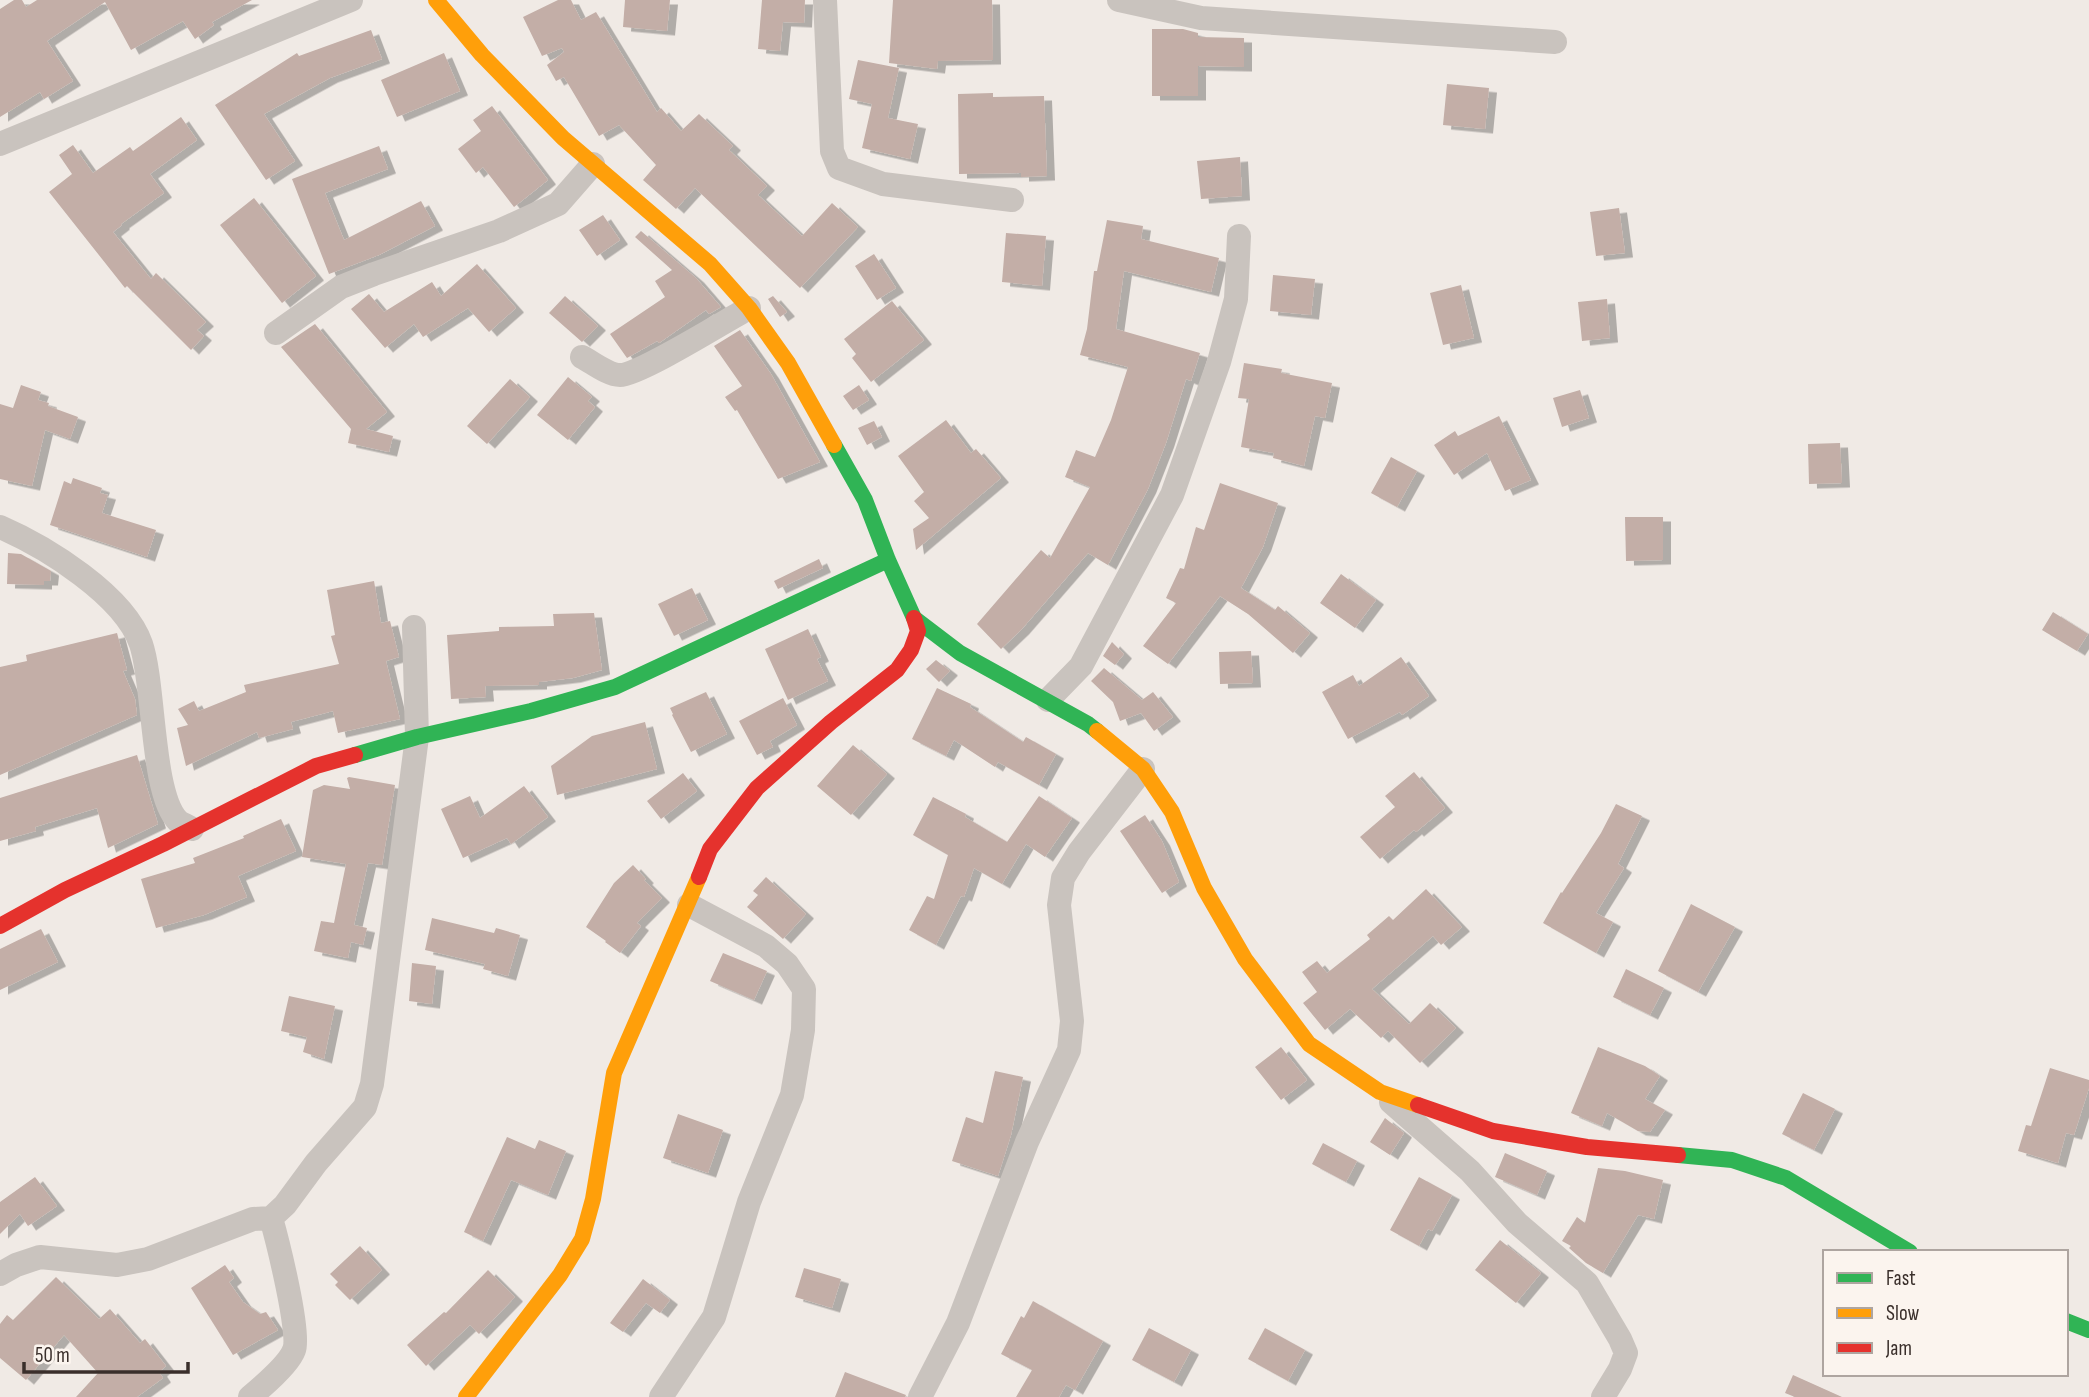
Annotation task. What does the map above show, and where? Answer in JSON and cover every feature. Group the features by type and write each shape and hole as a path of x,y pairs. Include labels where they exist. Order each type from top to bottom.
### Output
{"street":[{"path":"0,144 351,0"},
{"path":"436,0 482,55 563,138 710,264 749,308 788,363 866,500 918,631 911,650 897,670 831,722 757,788 710,849 689,905 614,1073 593,1199 582,1238 560,1275 466,1397"},
{"path":"825,0 832,151 839,168 883,184 1012,200"},
{"path":"1119,0 1201,18 1555,42"},
{"path":"276,333 341,288 499,231 558,204 593,164"},
{"path":"1048,700 1081,666 1172,495 1219,362 1236,299 1239,236"},
{"path":"582,357 617,376 626,375 749,308"},
{"path":"0,527 94,583 127,617 141,643 148,675 162,783 170,808 179,821 192,829"},
{"path":"0,926 65,890 316,766 417,737 531,711 615,687 888,560"},
{"path":"914,618 960,653 1088,724 1143,769 1172,812 1204,888 1245,959 1309,1044 1380,1092 1470,1171 1517,1223 1587,1283 1626,1353 1603,1397"},
{"path":"0,1273 40,1258 117,1265 148,1259 253,1219 271,1218 285,1205 365,1107 372,1084 417,737 414,627"},
{"path":"920,1397 958,1323 1027,1142 1069,1050 1072,1021 1059,905 1063,878 1079,852 1143,769"},
{"path":"661,1397 714,1317 750,1202 792,1095 803,1030 804,989 787,964 766,946 689,905"},
{"path":"1380,1092 1493,1130 1587,1147 1732,1160 1786,1178 1907,1250"},
{"path":"250,1397 267,1383 295,1350 295,1333 280,1248 271,1218"},
{"path":"2068,1322 2089,1329"}],"building":[{"path":"14,0 22,0 26,7 37,0 252,0 212,22 214,25 195,39 183,21 131,50 105,2 47,41 73,81 44,99 40,92 0,117 0,9"},
{"path":"558,0 571,0 581,20 596,12 657,112 661,108 681,131 699,114 733,146 729,150 767,186 758,195 802,236 832,203 858,227 800,288 695,188 676,209 643,180 656,165 619,125 599,136 564,77 556,81 547,65 564,52 562,48 542,56 523,17"},
{"path":"625,0 670,0 667,31 623,27"},
{"path":"762,0 805,0 804,23 783,22 780,51 758,49"},
{"path":"893,0 992,0 993,60 938,61 937,69 889,63"},
{"path":"1152,29 1183,29 1198,33 1198,37 1244,38 1244,67 1198,66 1198,96 1152,96"},
{"path":"371,30 382,59 330,78 264,114 295,161 266,180 215,105 297,53 299,56"},
{"path":"444,53 460,91 397,117 381,80"},
{"path":"858,60 899,68 888,118 918,124 910,159 862,148 872,104 849,99"},
{"path":"1447,84 1489,88 1485,129 1443,125"},
{"path":"993,93 993,97 1044,96 1047,176 1021,177 1021,173 959,174 958,94"},
{"path":"492,106 548,180 514,207 483,167 476,173 458,149 481,131 473,120"},
{"path":"181,117 197,140 150,174 164,193 113,232 151,279 156,273 206,322 197,330 204,336 191,350 127,286 125,288 49,192 72,174 59,155 73,145 93,173 130,147 133,151"},
{"path":"379,146 388,169 325,193 344,240 421,201 435,226 379,255 329,274 292,179"},
{"path":"1240,157 1242,196 1201,199 1197,161"},
{"path":"254,198 316,276 282,303 220,225"},
{"path":"1619,208 1625,253 1596,256 1590,212"},
{"path":"603,215 620,240 597,256 579,230"},
{"path":"1107,220 1143,226 1141,239 1219,258 1211,292 1124,271 1116,329 1200,353 1191,381 1186,379 1148,489 1108,565 1088,553 1001,649 977,624 1041,550 1050,558 1090,487 1065,477 1076,450 1095,457 1111,420 1128,367 1080,355 1087,329 1094,271 1097,271"},
{"path":"641,231 696,278 721,307 709,314 706,310 659,343 657,341 627,358 610,334 665,297 655,281 672,270 635,237"},
{"path":"1006,233 1046,236 1042,286 1002,282"},
{"path":"874,254 896,288 877,300 855,266"},
{"path":"477,264 516,308 489,332 468,308 423,337 414,324 385,348 351,309 369,294 384,312 432,282 441,296"},
{"path":"1273,275 1315,279 1311,315 1270,311"},
{"path":"1461,285 1474,338 1443,345 1430,293"},
{"path":"565,296 598,326 582,342 549,313"},
{"path":"773,296 787,312 780,317 768,299"},
{"path":"1607,299 1610,338 1582,341 1578,302"},
{"path":"892,301 924,340 871,382 852,358 856,354 844,339"},
{"path":"315,324 387,412 366,429 393,436 389,452 348,443 351,429 281,347"},
{"path":"740,330 771,374 820,462 778,479 737,410 735,411 725,397 742,386 714,346"},
{"path":"1244,363 1282,369 1281,373 1332,383 1325,418 1315,416 1304,466 1273,458 1274,453 1241,447 1249,399 1238,398"},
{"path":"568,377 592,397 588,401 595,407 568,440 537,415"},
{"path":"510,379 530,397 487,444 467,426"},
{"path":"21,385 41,392 38,400 49,403 48,406 78,417 70,439 45,430 32,486 0,479 0,404 13,408"},
{"path":"859,385 869,400 853,410 843,396"},
{"path":"1580,390 1589,418 1562,427 1553,398"},
{"path":"1499,416 1531,480 1505,491 1487,453 1454,475 1434,445 1455,431 1458,436"},
{"path":"946,420 971,453 976,449 1001,478 916,550 913,529 929,518 914,501 924,492 898,456"},
{"path":"874,421 882,437 867,445 858,428"},
{"path":"1840,443 1842,483 1809,484 1808,444"},
{"path":"1391,457 1417,471 1397,507 1371,493"},
{"path":"73,478 102,488 100,493 108,495 102,513 156,530 147,557 50,525 64,481 71,484"},
{"path":"1220,483 1278,503 1263,547 1241,588 1275,610 1278,606 1310,633 1293,653 1248,614 1220,596 1168,664 1143,646 1176,603 1166,598 1180,568 1184,569 1196,527 1204,530"},
{"path":"1625,517 1663,517 1663,560 1626,561"},
{"path":"8,553 21,554 51,571 50,581 44,581 44,585 7,584"},
{"path":"819,559 823,568 778,589 774,581"},
{"path":"1341,574 1376,600 1355,628 1320,603"},
{"path":"374,581 381,623 390,621 399,657 386,661 400,719 338,733 333,711 291,722 293,729 259,738 257,732 186,766 177,728 188,725 178,709 194,701 199,711 246,692 244,685 339,664 331,636 335,635 327,590"},
{"path":"692,588 708,620 674,636 658,604"},
{"path":"2053,612 2088,634 2077,651 2042,630"},
{"path":"594,613 602,670 573,678 539,682 539,685 485,686 486,697 451,699 447,635 499,631 499,627 554,626 553,614"},
{"path":"808,629 821,657 817,659 828,681 788,700 765,649"},
{"path":"117,633 127,670 123,671 135,699 137,715 0,775 0,667 27,661 26,655"},
{"path":"1112,642 1124,654 1115,665 1103,656"},
{"path":"1251,651 1253,683 1220,684 1219,652"},
{"path":"1401,657 1429,696 1402,715 1400,712 1348,739 1322,692 1353,675 1359,686"},
{"path":"936,660 950,671 939,682 926,669"},
{"path":"1104,668 1142,700 1153,692 1173,717 1154,731 1141,713 1120,721 1113,702 1091,681"},
{"path":"937,688 971,704 970,707 1023,742 1026,737 1056,754 1039,785 998,762 995,767 954,740 946,756 912,739"},
{"path":"706,692 727,734 691,752 670,708"},
{"path":"783,698 797,725 770,741 773,747 757,755 739,721"},
{"path":"645,722 657,769 557,795 551,766 592,736"},
{"path":"853,745 887,774 851,815 817,786"},
{"path":"137,755 158,824 108,848 97,808 35,827 36,831 0,841 0,798"},
{"path":"1414,772 1445,808 1380,859 1360,837 1395,807 1385,796"},
{"path":"683,773 697,791 661,819 647,801"},
{"path":"349,777 395,785 382,865 368,863 354,925 367,928 363,945 351,942 348,958 314,951 321,921 334,923 346,864 302,857 313,790 324,785 350,789"},
{"path":"524,786 548,817 511,844 507,838 463,858 441,809 470,796 480,818"},
{"path":"1039,796 1072,818 1045,857 1026,844 1002,884 974,868 964,897 961,896 936,945 909,930 927,896 934,899 948,855 913,835 933,797 966,814 965,817 1007,842"},
{"path":"1616,804 1642,816 1618,864 1624,868 1596,913 1613,922 1596,953 1543,923 1601,833"},
{"path":"1145,815 1162,841 1179,882 1162,893 1120,831"},
{"path":"281,819 296,851 238,876 247,897 204,915 156,928 141,879 195,863 193,858 244,838 243,836"},
{"path":"633,865 662,898 637,923 641,926 620,953 586,927 614,883"},
{"path":"766,877 806,914 783,939 747,907 758,895 753,891"},
{"path":"1426,889 1462,927 1441,945 1433,936 1372,989 1409,1024 1430,1003 1456,1028 1420,1063 1388,1031 1381,1038 1350,1009 1325,1030 1303,1003 1317,992 1302,972 1317,961 1327,973 1370,939 1367,935 1389,916 1393,920"},
{"path":"1691,904 1735,927 1698,992 1658,971"},
{"path":"432,918 494,933 496,928 520,935 508,976 483,969 485,964 425,950"},
{"path":"41,929 58,962 0,990 0,949"},
{"path":"723,953 767,971 754,1000 710,981"},
{"path":"412,963 436,966 432,1004 409,1001"},
{"path":"1626,969 1664,988 1650,1015 1613,997"},
{"path":"289,996 335,1006 324,1059 303,1052 307,1037 281,1031"},
{"path":"1281,1047 1307,1080 1281,1100 1255,1067"},
{"path":"1598,1047 1645,1066 1660,1076 1645,1099 1665,1110 1650,1132 1638,1131 1607,1113 1602,1126 1571,1113"},
{"path":"2050,1068 2089,1080 2089,1088 2074,1135 2066,1133 2058,1163 2018,1151 2026,1125 2031,1126"},
{"path":"995,1071 1023,1077 1011,1135 998,1176 952,1161 966,1117 983,1123"},
{"path":"1803,1093 1835,1109 1814,1150 1782,1134"},
{"path":"678,1114 723,1130 708,1173 663,1158"},
{"path":"1385,1118 1404,1133 1390,1155 1370,1142"},
{"path":"507,1137 535,1149 539,1140 566,1151 548,1195 511,1180 483,1241 464,1232"},
{"path":"1323,1143 1357,1161 1346,1182 1312,1164"},
{"path":"1505,1153 1547,1171 1537,1195 1495,1177"},
{"path":"1598,1168 1663,1180 1654,1219 1638,1215 1603,1273 1586,1263 1569,1248 1571,1246 1562,1241 1577,1217 1585,1223"},
{"path":"35,1177 57,1206 28,1226 20,1214 0,1234 0,1202"},
{"path":"1419,1177 1452,1195 1432,1231 1428,1229 1419,1246 1390,1230"},
{"path":"1500,1240 1541,1273 1516,1303 1475,1270"},
{"path":"360,1246 382,1270 350,1300 335,1285 338,1282 330,1274"},
{"path":"225,1265 234,1278 229,1282 243,1302 260,1314 266,1312 278,1330 233,1355 191,1288"},
{"path":"804,1268 841,1279 832,1308 795,1297"},
{"path":"488,1270 515,1297 479,1334 470,1325 426,1366 407,1345 446,1313"},
{"path":"56,1277 99,1319 110,1309 140,1343 145,1339 166,1366 159,1372 163,1378 137,1397 76,1397 98,1373 64,1335 26,1380 0,1358 0,1324 7,1315 13,1320"},
{"path":"643,1279 670,1300 660,1313 646,1303 623,1332 610,1323"},
{"path":"1033,1301 1103,1341 1075,1390 1066,1385 1059,1397 1016,1397 1032,1370 1001,1354 1021,1316 1024,1318"},
{"path":"1149,1328 1191,1350 1174,1382 1132,1360"},
{"path":"1265,1328 1305,1350 1288,1381 1248,1359"},
{"path":"845,1372 906,1395 835,1397"},
{"path":"1793,1375 1842,1397 1795,1397 1785,1393"}],"traffic: fast":[{"path":"834,445 865,500 914,618 960,653 1097,731"},
{"path":"355,755 615,687 888,560"},
{"path":"1678,1155 1732,1160 1786,1178 1907,1250"},
{"path":"2068,1322 2089,1330"}],"traffic: slow":[{"path":"436,0 482,55 563,138 710,264 749,308 788,363 834,445"},
{"path":"1097,731 1143,769 1172,812 1204,888 1245,959 1309,1044 1380,1092 1418,1105"},
{"path":"466,1397 560,1275 582,1239 593,1199 614,1073 699,877"}],"traffic: jam":[{"path":"699,877 710,849 757,788 831,722 897,670 911,650 918,631 914,618"},
{"path":"0,926 65,890 163,844 316,766 355,755"},
{"path":"1418,1105 1493,1131 1587,1147 1678,1155"}]}
